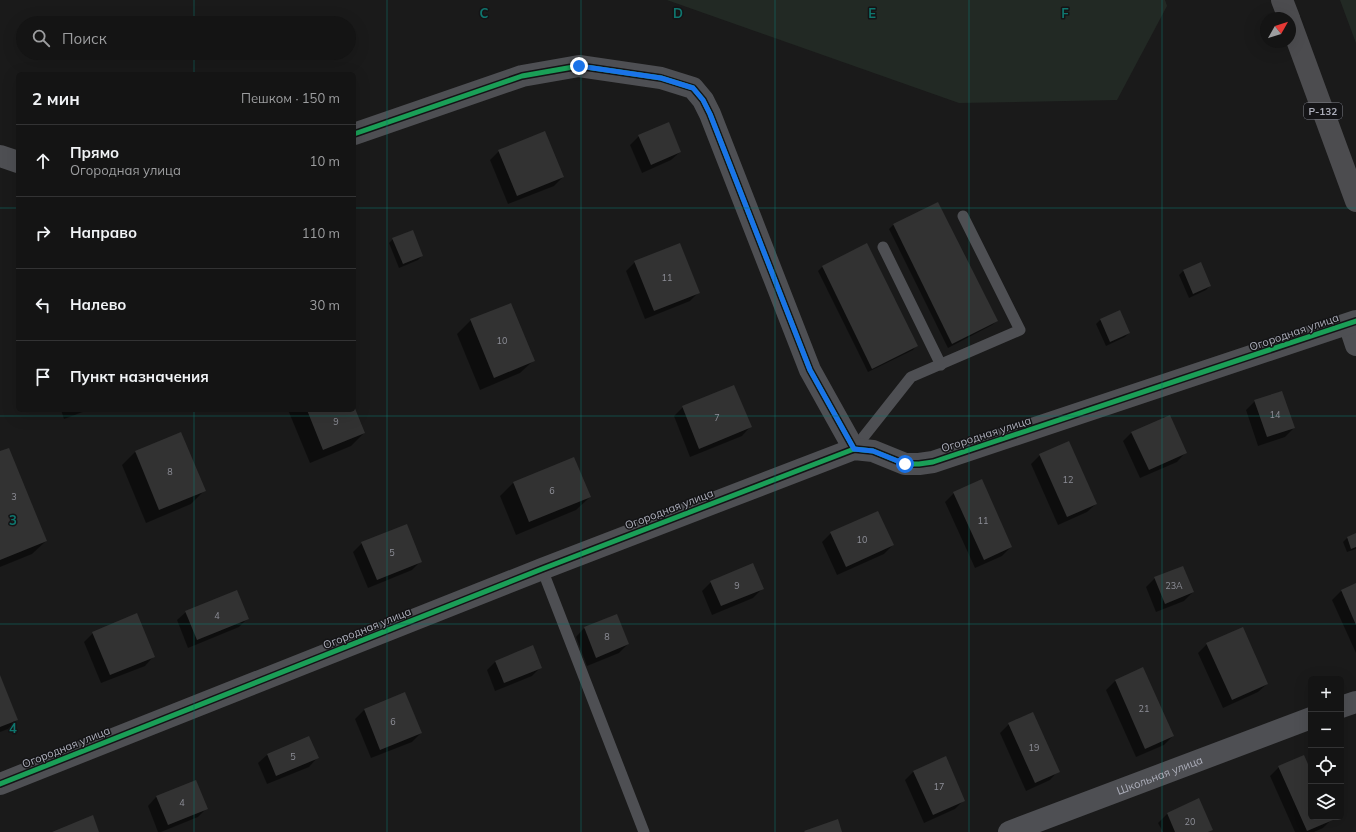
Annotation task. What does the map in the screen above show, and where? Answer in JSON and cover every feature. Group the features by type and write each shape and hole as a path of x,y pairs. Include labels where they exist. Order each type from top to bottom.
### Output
{"highway":[{"path":"1282,0 1287,12"},
{"name":"Р-132","path":"1296,37 1356,201"}],"street":[{"path":"356,133 522,76 579,66 661,78 693,88 703,100 710,114 810,370 854,449"},
{"path":"0,156 16,161"},
{"path":"1352,322 1356,345"},
{"name":"Огородная улица","path":"0,784 542,569 854,449 873,451 905,464 933,462 1352,322"},
{"path":"1344,706 1356,702"},
{"name":"Школьная улица","path":"1009,832 1308,719"}],"lane":[{"path":"854,449 911,377 1020,330 963,216"},
{"path":"884,247 941,365"},
{"path":"542,569 644,832"}],"shaded area":[{"path":"667,0 1165,0 1167,6 1117,100 959,103"},
{"path":"1340,0 1356,0 1356,43"}],"building":[{"path":"669,122 681,152 651,165 638,135"},
{"path":"545,131 564,177 517,196 498,150"},
{"path":"938,202 998,321 952,344 893,224"},
{"path":"413,230 423,256 403,264 392,238"},
{"path":"680,243 700,293 654,311 634,261"},
{"path":"867,243 918,346 872,369 822,266"},
{"path":"1201,262 1211,286 1193,294 1183,270"},
{"path":"511,303 535,361 494,378 470,319"},
{"path":"1120,310 1130,333 1110,342 1100,319"},
{"path":"734,385 752,427 699,449 682,406"},
{"path":"1282,391 1295,428 1267,437 1254,400"},
{"path":"356,411 365,433 323,450 308,412"},
{"path":"1170,415 1187,453 1149,470 1131,432"},
{"path":"181,432 206,491 159,510 135,451"},
{"path":"1069,441 1097,504 1067,517 1039,454"},
{"path":"9,448 47,541 0,560 0,451"},
{"path":"574,457 591,497 529,522 513,482"},
{"path":"982,479 1012,547 984,560 953,492"},
{"path":"878,511 894,545 846,567 830,532"},
{"path":"407,524 422,562 377,580 361,542"},
{"path":"1356,533 1356,547 1351,549 1347,537"},
{"path":"753,563 764,589 721,606 710,581"},
{"path":"1183,566 1194,592 1165,604 1154,577"},
{"path":"1356,583 1356,625 1341,590"},
{"path":"237,590 249,619 197,640 185,611"},
{"path":"137,613 155,657 110,675 92,632"},
{"path":"617,614 629,644 596,658 584,627"},
{"path":"1243,627 1268,684 1232,700 1206,643"},
{"path":"533,645 542,668 504,683 495,661"},
{"path":"1143,667 1174,736 1145,749 1115,680"},
{"path":"0,675 18,720 0,727"},
{"path":"405,692 422,733 380,750 364,709"},
{"path":"1033,712 1060,772 1035,783 1008,723"},
{"path":"309,736 319,758 276,776 267,754"},
{"path":"1304,755 1308,764 1308,820 1333,820 1307,831 1278,766"},
{"path":"946,756 965,801 933,815 913,771"},
{"path":"196,780 208,809 168,825 156,796"},
{"path":"1199,798 1213,830 1208,832 1175,832 1167,813"},
{"path":"93,815 99,832 52,832"},
{"path":"838,819 842,832 804,831"}],"cycle path":[{"path":"356,133 522,76 579,66 661,78 693,88 703,100 710,114 810,370 854,449"},
{"path":"0,784 542,569 854,449 873,451 905,464 933,462 1356,321"}],"route":[{"path":"579,66 661,78 693,88 703,100 710,114 810,370 854,449 873,451 905,464"}]}
